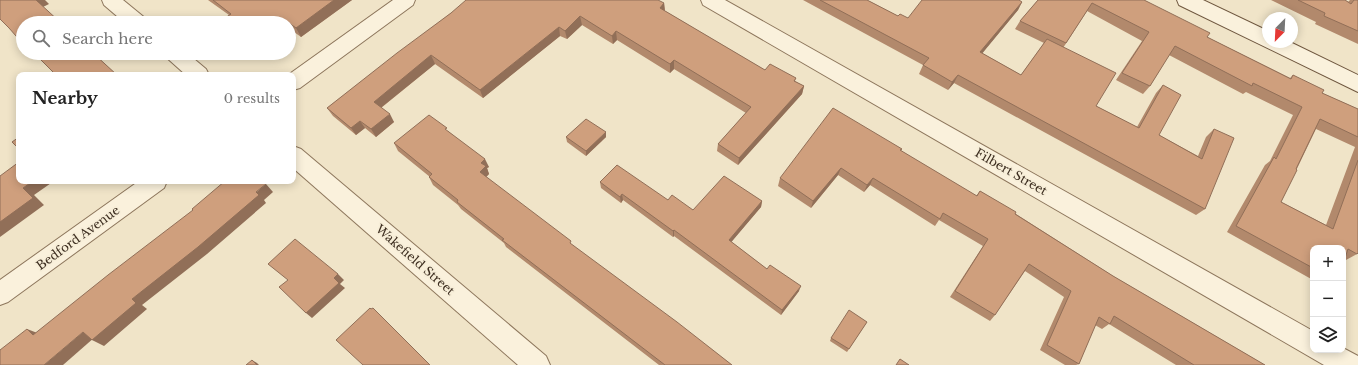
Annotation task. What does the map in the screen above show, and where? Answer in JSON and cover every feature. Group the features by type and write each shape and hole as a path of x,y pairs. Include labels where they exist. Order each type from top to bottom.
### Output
{"street":[{"path":"112,0 130,16"},
{"path":"296,80 406,0"},
{"name":"Filbert Street","path":"710,0 1310,343"},
{"path":"1186,0 1262,37"},
{"path":"1284,48 1358,84"},
{"path":"182,60 196,72"},
{"name":"Wakefield Street","path":"296,158 537,365"},
{"name":"Bedford Avenue","path":"0,294 152,184"},
{"path":"1327,353 1349,365"}],"building":[{"path":"0,0 36,0 53,16 16,16 16,36 0,19"},
{"path":"213,0 334,0 296,28 296,16 228,16 231,14"},
{"path":"466,0 658,0 664,3 660,8 765,70 770,64 796,78 794,81 804,86 739,158 718,144 751,107 674,60 670,64 616,31 612,36 580,16 565,31 559,27 480,90 431,55 374,102 390,114 371,129 360,121 351,128 327,108"},
{"path":"820,0 867,0 898,16 900,14 908,18 922,0 1019,0 1022,2 980,52 1021,75 1047,39 1116,73 1096,106 1139,128 1163,85 1181,95 1159,135 1202,159 1214,129 1234,138 1205,209 958,75 952,82 923,65 929,58"},
{"path":"1038,0 1144,0 1210,33 1207,37 1291,79 1293,75 1324,90 1322,93 1358,109 1358,137 1320,119 1281,202 1333,229 1358,160 1358,253 1357,254 1348,249 1346,255 1346,245 1310,245 1310,266 1236,226 1274,157 1276,159 1302,107 1253,83 1252,86 1175,46 1150,86 1122,73 1149,32 1092,3 1066,43 1020,21"},
{"path":"1298,0 1345,0 1351,4 1354,0 1358,0 1358,31 1324,16 1325,13"},
{"path":"41,60 101,60 114,72 53,72"},
{"path":"833,108 977,196 980,191 1016,212 1015,214 1113,276 1265,365 1194,365 1114,316 1110,324 1099,317 1079,364 1047,345 1071,291 1029,264 995,315 955,291 988,239 943,213 940,219 873,178 867,185 841,168 813,201 780,178"},
{"path":"429,115 485,159 481,163 486,166 480,172 571,241 570,243 677,322 732,365 665,365 502,240 504,239 457,202 458,200 429,177 432,174 394,143"},
{"path":"586,119 606,132 586,151 566,137"},
{"path":"16,139 16,146 12,142"},
{"path":"16,164 16,184 29,184 23,188 33,198 0,222 0,176"},
{"path":"617,165 668,200 672,195 693,210 724,176 762,201 729,240 767,269 770,265 801,286 782,310 674,230 673,231 622,194 620,197 600,182"},
{"path":"221,184 266,184 256,192 259,195 198,247 132,299 136,303 92,340 83,332 44,365 0,365 0,350 27,329 33,335 193,210 192,209"},
{"path":"295,239 338,274 334,278 339,283 306,313 279,287 288,280 268,264"},
{"path":"370,308 373,308 430,365 363,365 336,340"},
{"path":"849,310 867,322 849,349 831,338"},
{"path":"900,359 909,365 896,365"},
{"path":"252,360 257,365 246,365"}]}
